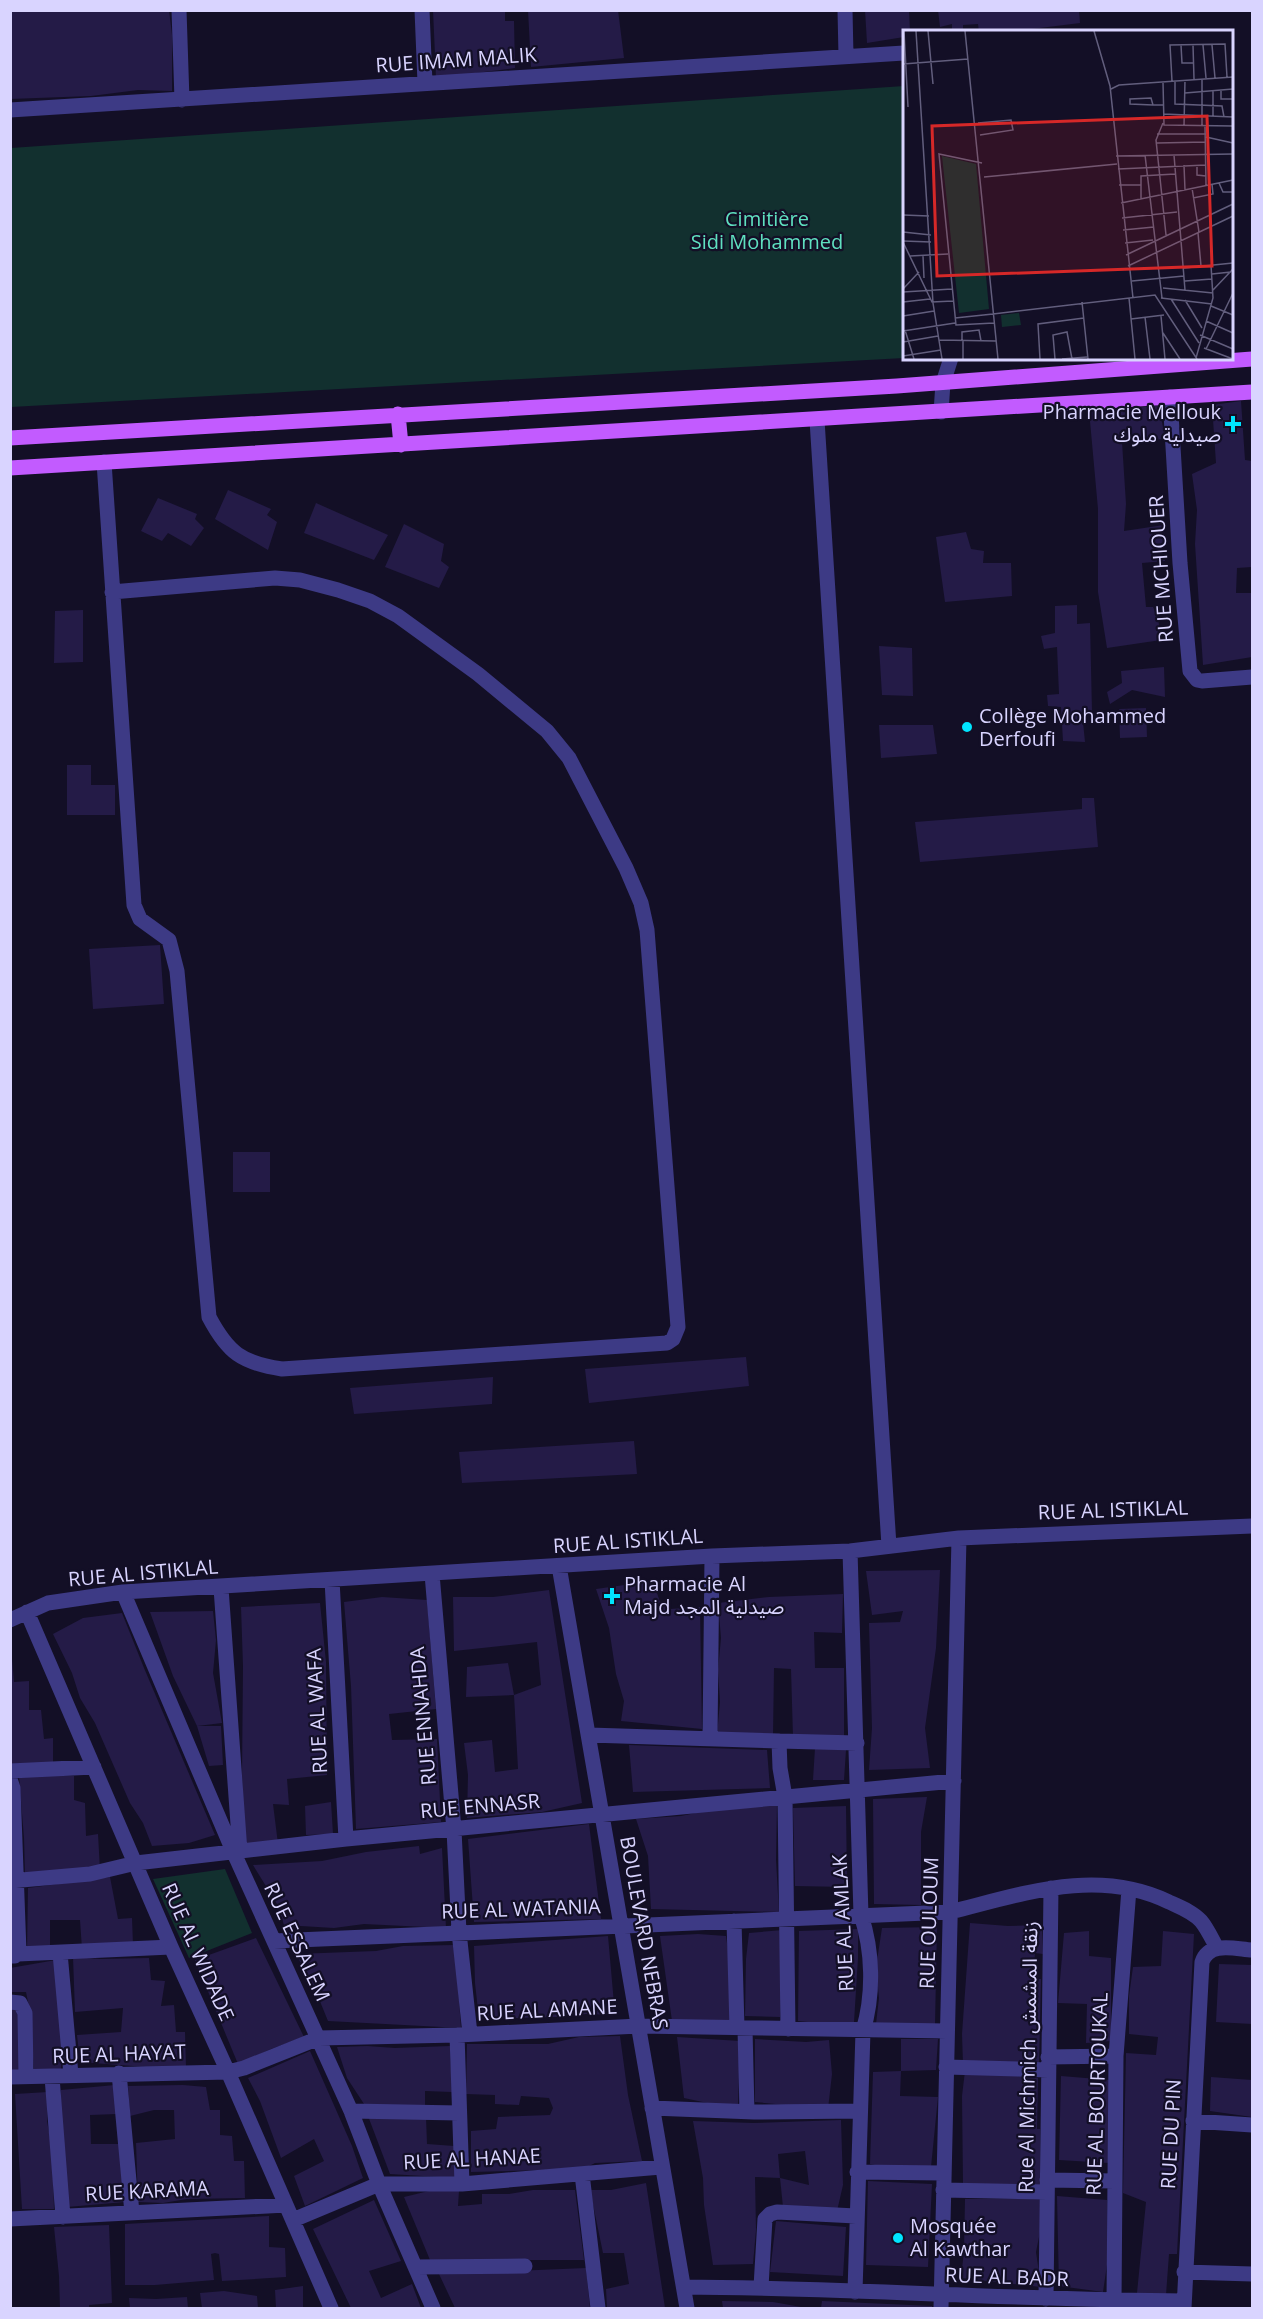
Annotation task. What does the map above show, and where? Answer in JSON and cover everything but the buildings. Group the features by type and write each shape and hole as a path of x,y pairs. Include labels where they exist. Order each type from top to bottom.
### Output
{"main road":[{"path":"1233,360 1252,358"},
{"path":"10,438 943,383 1227,360"},
{"path":"10,468 401,446 1252,392"},
{"path":"398,414 401,446"}],"street":[{"path":"179,10 182,100"},
{"path":"422,10 425,83"},
{"path":"845,10 846,56"},
{"name":"RUE IMAM MALIK","path":"10,110 903,53"},
{"path":"941,412 943,383 950,360"},
{"name":"RUE MCHIOUER","path":"1170,398 1180,563 1190,671 1197,680 1202,681 1252,676"},
{"path":"817,420 890,1545"},
{"path":"104,462 112,592 134,905 140,919 169,940 177,971 209,1317 220,1339 237,1355 258,1365 282,1369 667,1343 673,1339 678,1327 675,1270 647,930 641,903 626,868 569,758 547,731 478,674 398,616 370,601 300,580 275,578 112,592"},
{"name":"RUE AL ISTIKLAL","path":"10,1620 48,1603 123,1592 221,1588 712,1556 850,1551 959,1538 1252,1526"},
{"name":"RUE OULOUM","path":"941,2302 959,1538"},
{"name":"RUE AL AMLAK","path":"850,1551 861,1915 869,1941 870,1955 868,2006 863,2031 855,2292"},
{"path":"710,1738 712,1556"},
{"name":"BOULEVARD NEBRAS","path":"559,1566 687,2308"},
{"name":"RUE ENNAHDA","path":"432,1574 454,1830 463,2034 459,2113 462,2184"},
{"name":"RUE AL WAFA","path":"332,1580 346,1839"},
{"path":"221,1588 236,1852"},
{"name":"RUE ESSALEM","path":"123,1592 274,1941 351,2111 379,2184 434,2308"},
{"name":"RUE AL WIDADE","path":"27,1612 171,1947 331,2308"},
{"path":"589,1735 857,1743"},
{"path":"779,1741 780,1768 785,1797 788,2029"},
{"path":"10,1771 94,1767"},
{"path":"10,1779 13,1788 14,1955 171,1947"},
{"name":"RUE ENNASR","path":"13,1880 90,1874 136,1863 346,1839 954,1781"},
{"name":"RUE AL WATANIA","path":"274,1941 950,1912 1078,1884 1129,1889 1160,1898 1188,1911 1200,1920 1217,1948"},
{"name":"Rue Al Michmich زنقة المشمش","path":"1046,2299 1052,1888"},
{"name":"RUE AL BOURTOUKAL","path":"1114,2301 1116,2056 1129,1889"},
{"path":"734,1922 747,2112"},
{"path":"1217,1948 1252,1950"},
{"name":"RUE DU PIN","path":"1184,2305 1202,1962 1209,1951 1217,1948"},
{"path":"60,1953 71,2075"},
{"path":"10,2002 20,2002 25,2013 18,2077"},
{"name":"RUE AL AMANE","path":"228,2072 244,2068 319,2038 639,2026 946,2031"},
{"path":"946,2067 1048,2063 1116,2056"},
{"name":"RUE AL HAYAT","path":"18,2077 228,2072"},
{"path":"119,2073 132,2213"},
{"path":"52,2077 63,2217"},
{"path":"652,2108 747,2112 860,2111"},
{"path":"351,2111 459,2113"},
{"path":"1193,2121 1252,2125"},
{"name":"RUE AL HANAE","path":"293,2220 379,2184 462,2184 661,2167"},
{"path":"857,2172 943,2173"},
{"path":"582,2174 598,2308"},
{"path":"943,2190 1115,2181"},
{"name":"RUE KARAMA","path":"10,2219 286,2205"},
{"path":"761,2288 765,2219 770,2214 777,2212 856,2216"},
{"path":"415,2267 525,2266"},
{"path":"1184,2272 1252,2274"},
{"name":"RUE AL BADR","path":"684,2287 855,2292 941,2302 1046,2299 1093,2304 1114,2301 1184,2305"}],"green space":[{"name":"Cimitière Sidi Mohammed","path":"903,86 903,358 11,407 11,148"},
{"path":"225,1869 252,1933 189,1958 153,1879"}],"place":[{"name":"Pharmacie Mellouk صيدلية ملوك","path":"1233,424"},
{"name":"Collège Mohammed Derfoufi","path":"967,727"},
{"name":"Pharmacie Al Majd صيدلية المجد","path":"612,1596"},
{"name":"Mosquée Al Kawthar","path":"898,2238"}]}
